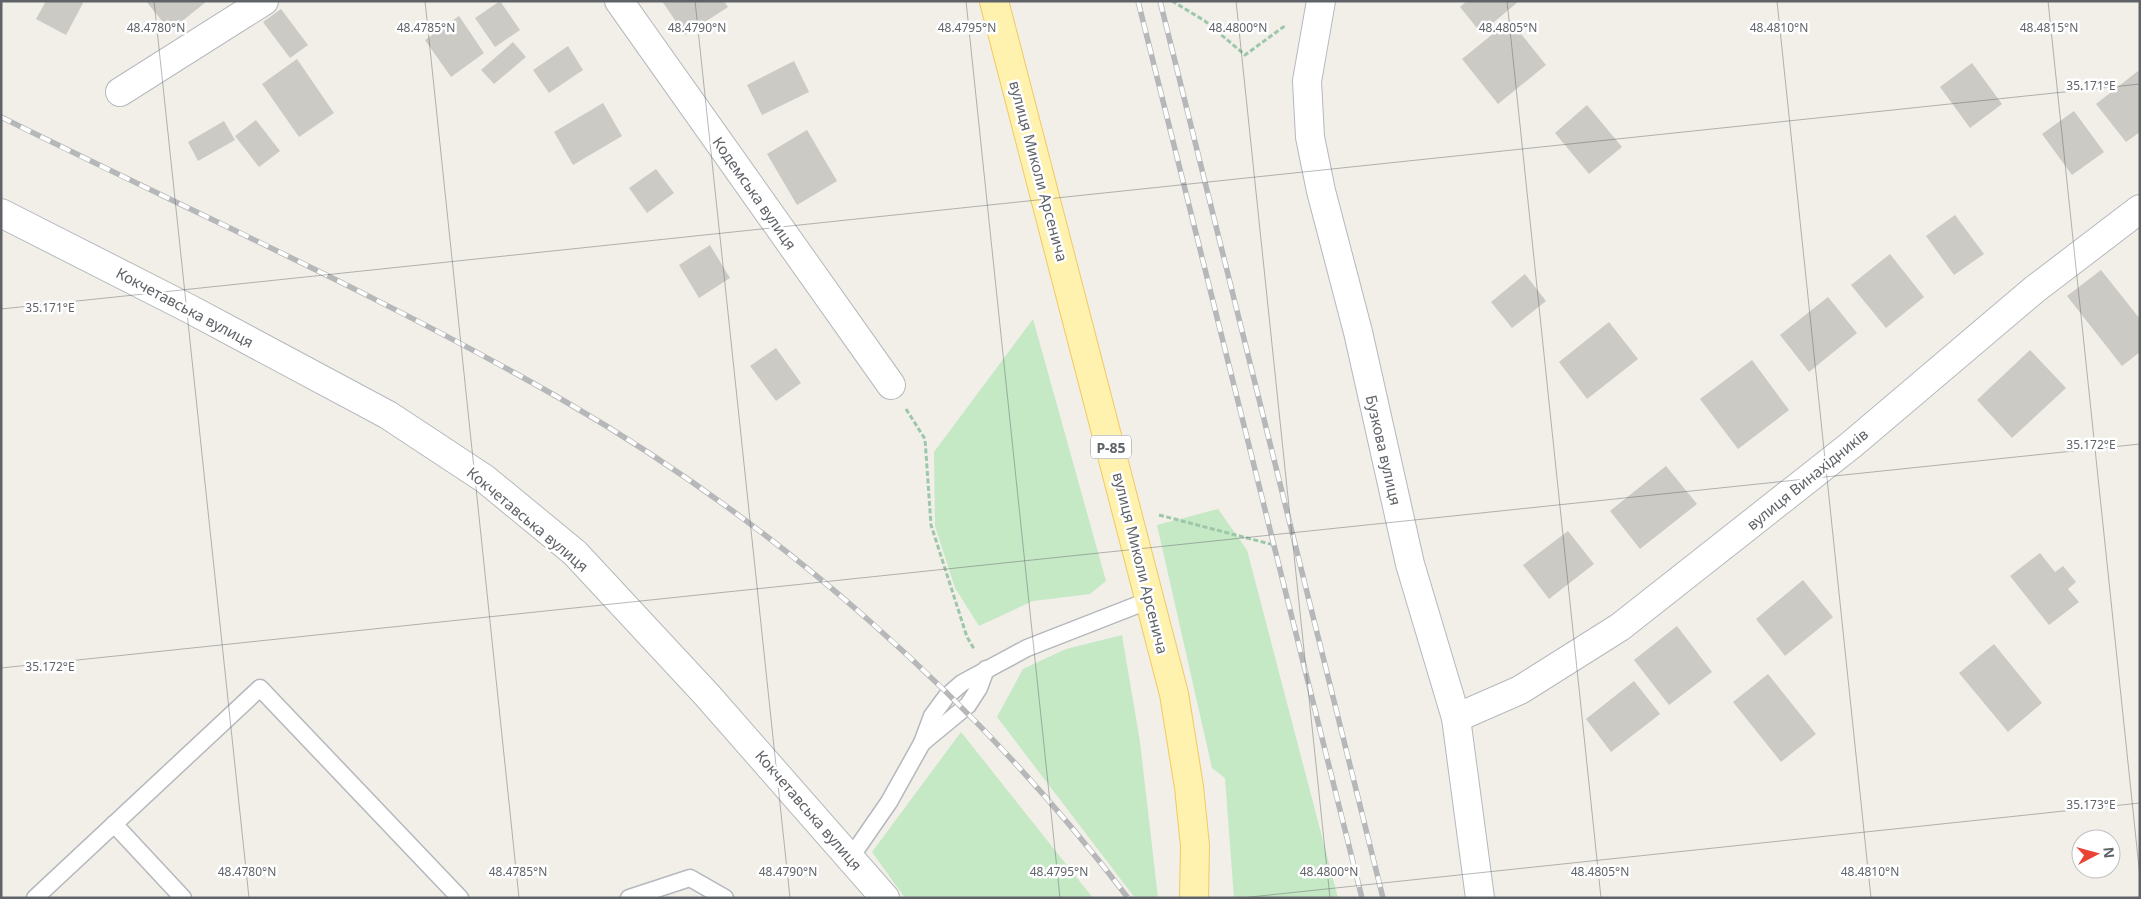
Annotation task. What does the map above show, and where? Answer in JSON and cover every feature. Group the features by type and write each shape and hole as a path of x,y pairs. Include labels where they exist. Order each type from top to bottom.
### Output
{"main road":[{"name":"вулиця Миколи Арсенича","path":"994,1 1126,503 1174,694 1189,787 1195,846 1194,898"}],"street":[{"path":"120,92 264,1"},
{"name":"Кодемська вулиця","path":"619,1 892,385"},
{"name":"Бузкова вулиця","path":"1320,4 1307,81 1310,137 1320,191 1358,332 1410,564 1456,718 1480,898"},
{"name":"вулиця Винахідників","path":"1456,718 1520,690 1620,627 1851,445 2035,289 2140,209"},
{"name":"Кокчетавська вулиця","path":"1,213 188,308 388,414 485,479 575,554 707,695 885,898"}],"lane":[{"path":"851,858 889,802 922,743 932,716 946,697 962,683 1027,648 1150,600"},
{"path":"35,898 260,688 460,898"},
{"path":"114,824 182,898"},
{"path":"629,898 690,878 725,898"}],"path":[{"path":"1172,1 1205,21 1245,55 1282,28 1320,4"},
{"path":"892,385 925,439 931,525 967,637 986,669"},
{"path":"1126,503 1160,516 1274,545"}],"green space":[{"path":"1033,319 1106,581 1090,594 1033,601 979,626 955,588 935,526 934,452"},
{"path":"1218,509 1247,550 1338,898 1234,898 1225,778 1212,768 1157,525"},
{"path":"1122,635 1140,742 1158,898 1135,898 997,717 1023,669 1066,649"},
{"path":"961,732 1093,898 905,898 872,852"}],"building":[{"path":"46,1 80,1 83,3 66,35 36,19"},
{"path":"146,1 207,1 170,31"},
{"path":"500,1 520,30 495,47 475,18"},
{"path":"662,1 724,1 728,7 685,35"},
{"path":"1467,1 1519,1 1481,33 1460,7"},
{"path":"281,9 308,45 290,58 263,22"},
{"path":"459,16 484,53 451,77 425,40"},
{"path":"1510,20 1546,65 1498,104 1462,59"},
{"path":"513,42 526,57 494,84 481,70"},
{"path":"568,46 583,70 549,93 533,70"},
{"path":"297,59 334,113 299,137 262,84"},
{"path":"794,61 809,92 762,115 747,85"},
{"path":"1972,63 2002,104 1970,128 1940,87"},
{"path":"2138,71 2140,74 2140,132 2126,142 2096,104"},
{"path":"603,103 622,136 573,165 554,132"},
{"path":"1587,105 1622,147 1589,174 1555,133"},
{"path":"2074,111 2104,152 2072,175 2042,134"},
{"path":"256,120 280,151 259,167 235,136"},
{"path":"224,121 235,140 198,161 188,142"},
{"path":"807,130 837,181 797,205 767,154"},
{"path":"656,169 674,193 647,213 629,188"},
{"path":"1955,215 1984,254 1954,275 1926,236"},
{"path":"710,245 730,278 699,298 679,265"},
{"path":"1890,254 1924,297 1886,328 1851,285"},
{"path":"2101,270 2140,319 2140,352 2122,366 2067,296"},
{"path":"1525,274 1546,301 1512,328 1491,302"},
{"path":"1828,297 1857,333 1809,372 1780,335"},
{"path":"1609,322 1638,359 1587,399 1559,362"},
{"path":"776,348 801,383 776,401 750,366"},
{"path":"2030,350 2066,388 2012,438 1977,400"},
{"path":"1752,360 1789,410 1738,449 1700,399"},
{"path":"1666,466 1697,504 1640,549 1610,511"},
{"path":"1568,531 1594,564 1549,599 1523,565"},
{"path":"2040,553 2055,572 2063,566 2076,582 2068,589 2079,602 2049,625 2010,576"},
{"path":"1803,580 1833,617 1785,656 1756,619"},
{"path":"1677,626 1712,672 1669,705 1634,660"},
{"path":"1994,644 2042,703 2008,732 1959,673"},
{"path":"1768,674 1816,734 1781,762 1733,702"},
{"path":"1634,681 1660,714 1611,752 1586,719"}],"railway":[{"path":"1138,1 1362,898"},
{"path":"1160,1 1383,898"},
{"path":"1,117 354,289 493,361 561,399 641,448 720,502 796,559 869,621 939,686 1006,754 1069,825 1128,898"}]}
